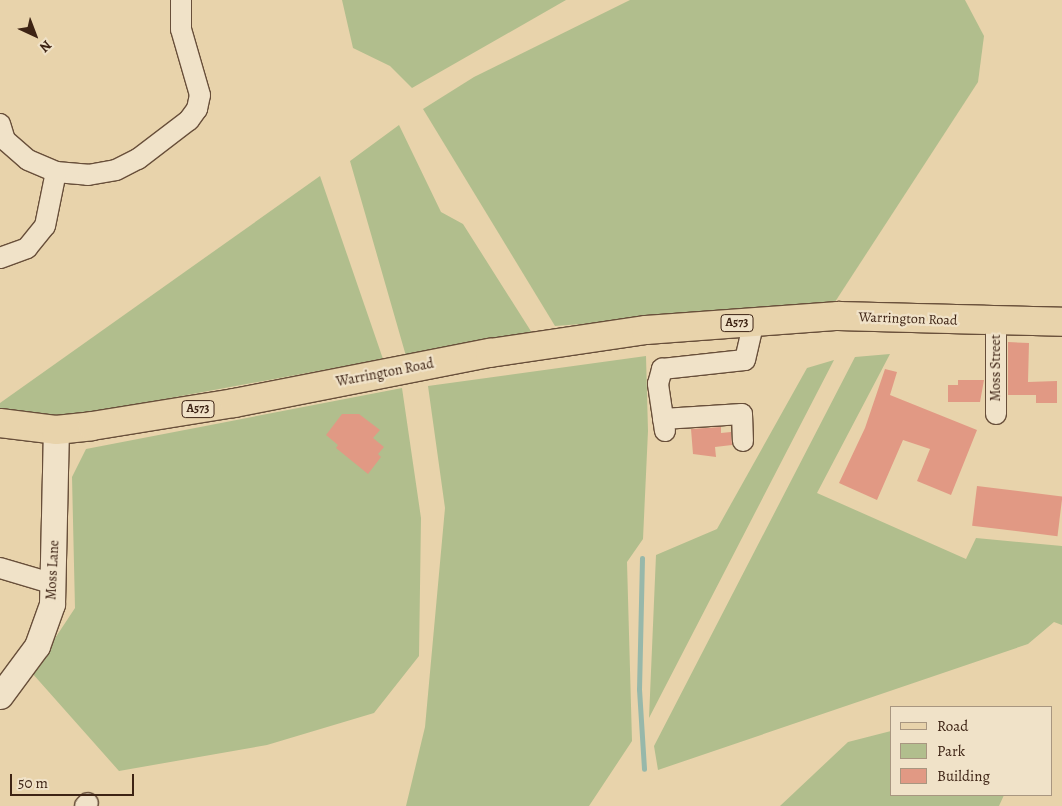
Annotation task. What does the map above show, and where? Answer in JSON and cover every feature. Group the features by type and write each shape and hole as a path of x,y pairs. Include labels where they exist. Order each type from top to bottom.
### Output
{"main road":[{"name":"Warrington Road","path":"8,425 56,430 234,403 415,367 646,330 838,316 996,322 1062,322"}],"street":[{"path":"0,124 5,140 28,160 56,172 88,175 116,170 138,159 193,114 200,95 181,29 181,0"},
{"path":"0,258 27,248 45,226 56,172"},
{"path":"743,440 742,414 664,425 658,384 662,369 745,360 754,321"},
{"name":"Moss Street","path":"996,322 996,414"},
{"name":"Moss Lane","path":"0,696 37,646 46,626 54,584 56,430"},
{"path":"0,568 54,584"}],"green space":[{"path":"342,0 566,0 412,88 390,66 353,48"},
{"path":"630,0 965,0 984,36 978,82 833,305 555,326 423,109 474,77"},
{"path":"399,125 441,212 463,224 534,336 406,356 350,161"},
{"path":"320,176 383,359 56,419 0,411 0,403"},
{"path":"890,354 817,493 966,559 976,538 1062,546 1062,625 1054,622 1028,644 658,770 654,746 855,357"},
{"path":"646,356 648,431 643,539 627,562 632,741 589,806 406,806 425,727 445,508 428,386"},
{"path":"834,360 649,718 656,555 717,529 807,368"},
{"path":"402,388 421,518 419,656 374,713 267,745 119,771 32,673 75,608 72,477 86,449"},
{"path":"890,731 890,796 1004,796 999,806 780,806 848,742"}],"building":[{"path":"1008,342 1029,343 1028,382 1057,381 1057,403 1036,403 1036,395 1008,395"},
{"path":"885,369 897,372 890,395 977,430 951,495 917,481 930,449 903,440 877,500 839,483 865,428"},
{"path":"958,380 984,380 980,402 948,402 948,385 958,385"},
{"path":"342,414 359,414 380,430 373,438 384,447 378,454 381,457 368,474 336,448 338,445 326,435"},
{"path":"721,427 721,433 731,432 732,445 715,447 716,457 693,454 691,429"},
{"path":"977,486 1062,496 1057,536 972,526"}],"waterway":[{"path":"642,558 639,689 644,769"}]}
